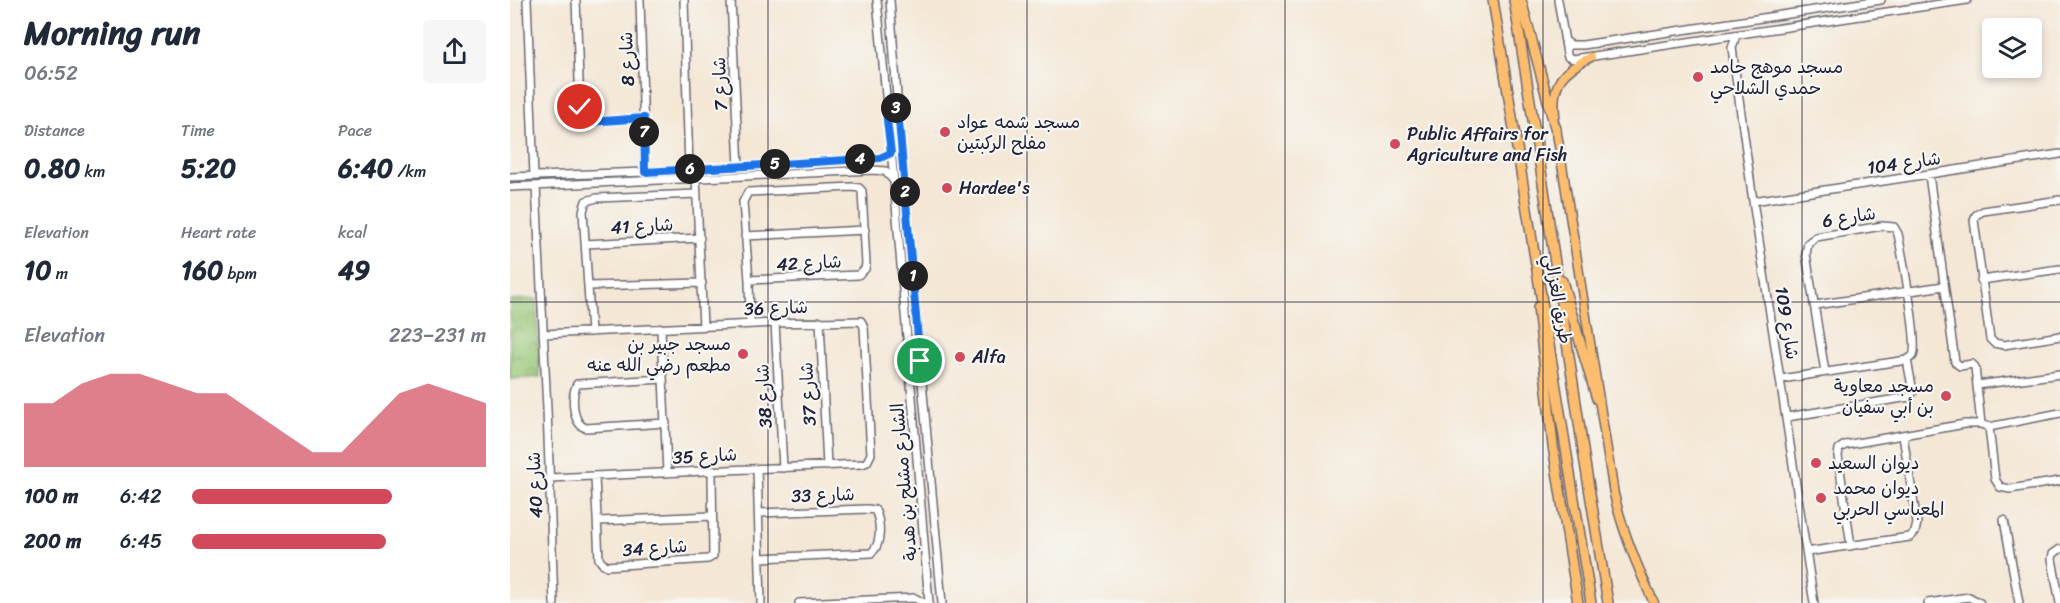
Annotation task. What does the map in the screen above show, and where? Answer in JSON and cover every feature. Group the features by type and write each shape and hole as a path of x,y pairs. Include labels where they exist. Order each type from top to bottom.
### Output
{"highway":[{"name":"طريق الغزالي","path":"1493,0 1591,603"},
{"name":"طريق الغزالي","path":"1514,0 1608,603"},
{"path":"1521,0 1556,131"},
{"path":"1534,257 1539,327 1553,446 1578,603"},
{"path":"1556,265 1572,309 1598,399"}],"main road":[{"path":"1591,57 1572,66 1558,83 1553,98 1556,131 1598,399 1619,515 1636,563 1654,603"}],"street":[{"path":"527,0 534,176"},
{"path":"576,0 580,107 583,119 590,122 644,118"},
{"name":"شارع 8","path":"640,0 645,172"},
{"path":"684,0 689,169"},
{"name":"شارع 7","path":"732,0 739,166"},
{"name":"الشارع مشلح بن هدبة","path":"877,0 929,603"},
{"name":"الشارع مشلح بن هدبة","path":"890,0 942,603"},
{"path":"1558,0 1567,54 1570,58 1591,57 1968,0"},
{"path":"1824,0 1825,9"},
{"path":"1565,41 1575,46 1881,0"},
{"name":"شارع 109","path":"1736,35 1732,48 1753,201 1814,603"},
{"path":"1722,37 1732,48"},
{"path":"1616,40 1618,53"},
{"path":"885,91 892,96 897,92"},
{"path":"886,112 892,108 898,110"},
{"path":"510,177 787,164 880,158 891,153"},
{"name":"شارع 104","path":"1753,201 2060,154"},
{"path":"787,164 791,168 787,174"},
{"path":"510,187 873,170 885,171 894,181"},
{"path":"1929,175 1955,362 1960,366 1972,364 1975,367 1981,424"},
{"name":"شارع 41","path":"696,178 704,326"},
{"name":"شارع 40","path":"536,186 554,603"},
{"name":"شارع 42","path":"749,280 858,275 866,269 863,195 858,188 748,192 742,202 749,280 750,324"},
{"name":"شارع 41","path":"591,332 583,207 586,201 697,194"},
{"path":"2060,200 1983,211 1976,214 1974,220 1990,339 1994,343 2004,345 2060,336"},
{"name":"شارع 6","path":"1787,417 1909,397 1913,392 1908,360 1913,356 1915,345 1898,234 1894,227 1882,226 1816,237 1808,243 1806,254 1825,372"},
{"name":"شارع 42","path":"745,236 865,230"},
{"name":"شارع 41","path":"585,244 700,238"},
{"path":"1981,280 2060,269"},
{"path":"588,286 702,283"},
{"path":"1815,305 1944,286"},
{"name":"شارع 36","path":"543,334 858,320 863,323 871,454 867,462 862,464"},
{"name":"شارع 37","path":"820,321 827,466"},
{"name":"شارع 38","path":"775,323 783,468"},
{"path":"661,328 667,473"},
{"path":"1781,379 1908,360"},
{"path":"1977,385 2060,374"},
{"path":"663,379 577,384 574,390 575,408 577,422 581,427 586,428 666,423"},
{"path":"1851,546 1838,456 1839,449 1845,445 1965,424 1981,424 1989,427 2060,413"},
{"path":"1989,427 1995,479 2000,487 2010,489 2060,481"},
{"path":"1806,552 1910,537 1915,532 1917,523 1903,436"},
{"name":"شارع 35","path":"549,478 862,464"},
{"path":"757,469 761,603"},
{"name":"شارع 34","path":"596,477 599,559 608,566 708,559 713,556 711,471"},
{"path":"918,489 924,484 929,485 931,489"},
{"name":"شارع 33","path":"759,513 867,508 875,510 878,515 879,544 877,549 871,553 760,558"},
{"name":"شارع 34","path":"599,521 712,516"},
{"path":"2004,520 2019,603"},
{"path":"2060,549 2053,554 2052,559 2060,603"},
{"path":"915,598 928,584"},
{"path":"1928,603 1969,597 1980,603"},
{"path":"799,603 915,598 924,603"}],"green space":[{"path":"536,299 540,377 510,379 510,300"}],"place":[{"name":"مسجد موهج حامد حمدي الشلاحي","path":"1698,77"},
{"name":"مسجد شمه عواد مفلح الركبتين","path":"945,132"},
{"name":"Public Affairs for Agriculture and Fish","path":"1395,144"},
{"name":"Hardee's","path":"947,188"},
{"name":"مسجد جبير بن مطعم رضي الله عنه","path":"743,354"},
{"name":"Alfa","path":"960,357"},
{"name":"مسجد معاوية بن أبي سفيان","path":"1946,396"},
{"name":"ديوان السعيد","path":"1816,463"},
{"name":"ديوان محمد المعباسي الحربي","path":"1821,498"}],"route":[{"path":"580,107 583,119 590,122 644,118 645,172 880,158 891,153 886,112 896,108 903,162 920,361"}]}
